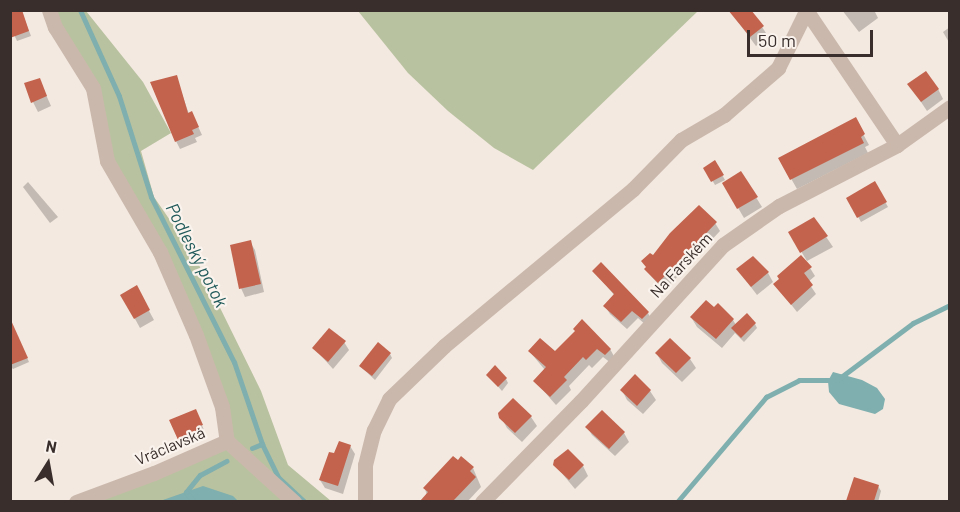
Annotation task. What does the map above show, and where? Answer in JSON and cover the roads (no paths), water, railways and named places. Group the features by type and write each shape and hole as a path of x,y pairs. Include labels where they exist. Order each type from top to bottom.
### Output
{"street":[{"path":"49,10 55,27 93,88 107,161 160,252 196,334 222,407 227,441"},
{"path":"365,501 365,465 374,430 388,399 444,346 633,189 681,140 724,115 778,68 806,11 897,145"},
{"name":"Na Farském","path":"482,501 581,400 723,245 779,206 897,145 950,107"},
{"name":"Vráclavská","path":"76,501 164,469 227,441 294,501"}],"water":[{"path":"833,372 862,380 877,388 885,399 883,409 875,414 839,404 829,392 828,381"},
{"path":"203,486 233,496 238,501 160,501"}],"waterway":[{"name":"Podleský potok","path":"80,10 119,96 151,197 234,362 262,444 278,477 305,502"},
{"path":"677,502 766,397 799,380 837,380 913,323 950,305"},
{"path":"252,448 262,444"},
{"path":"194,502 186,492 200,475 226,461"}]}
